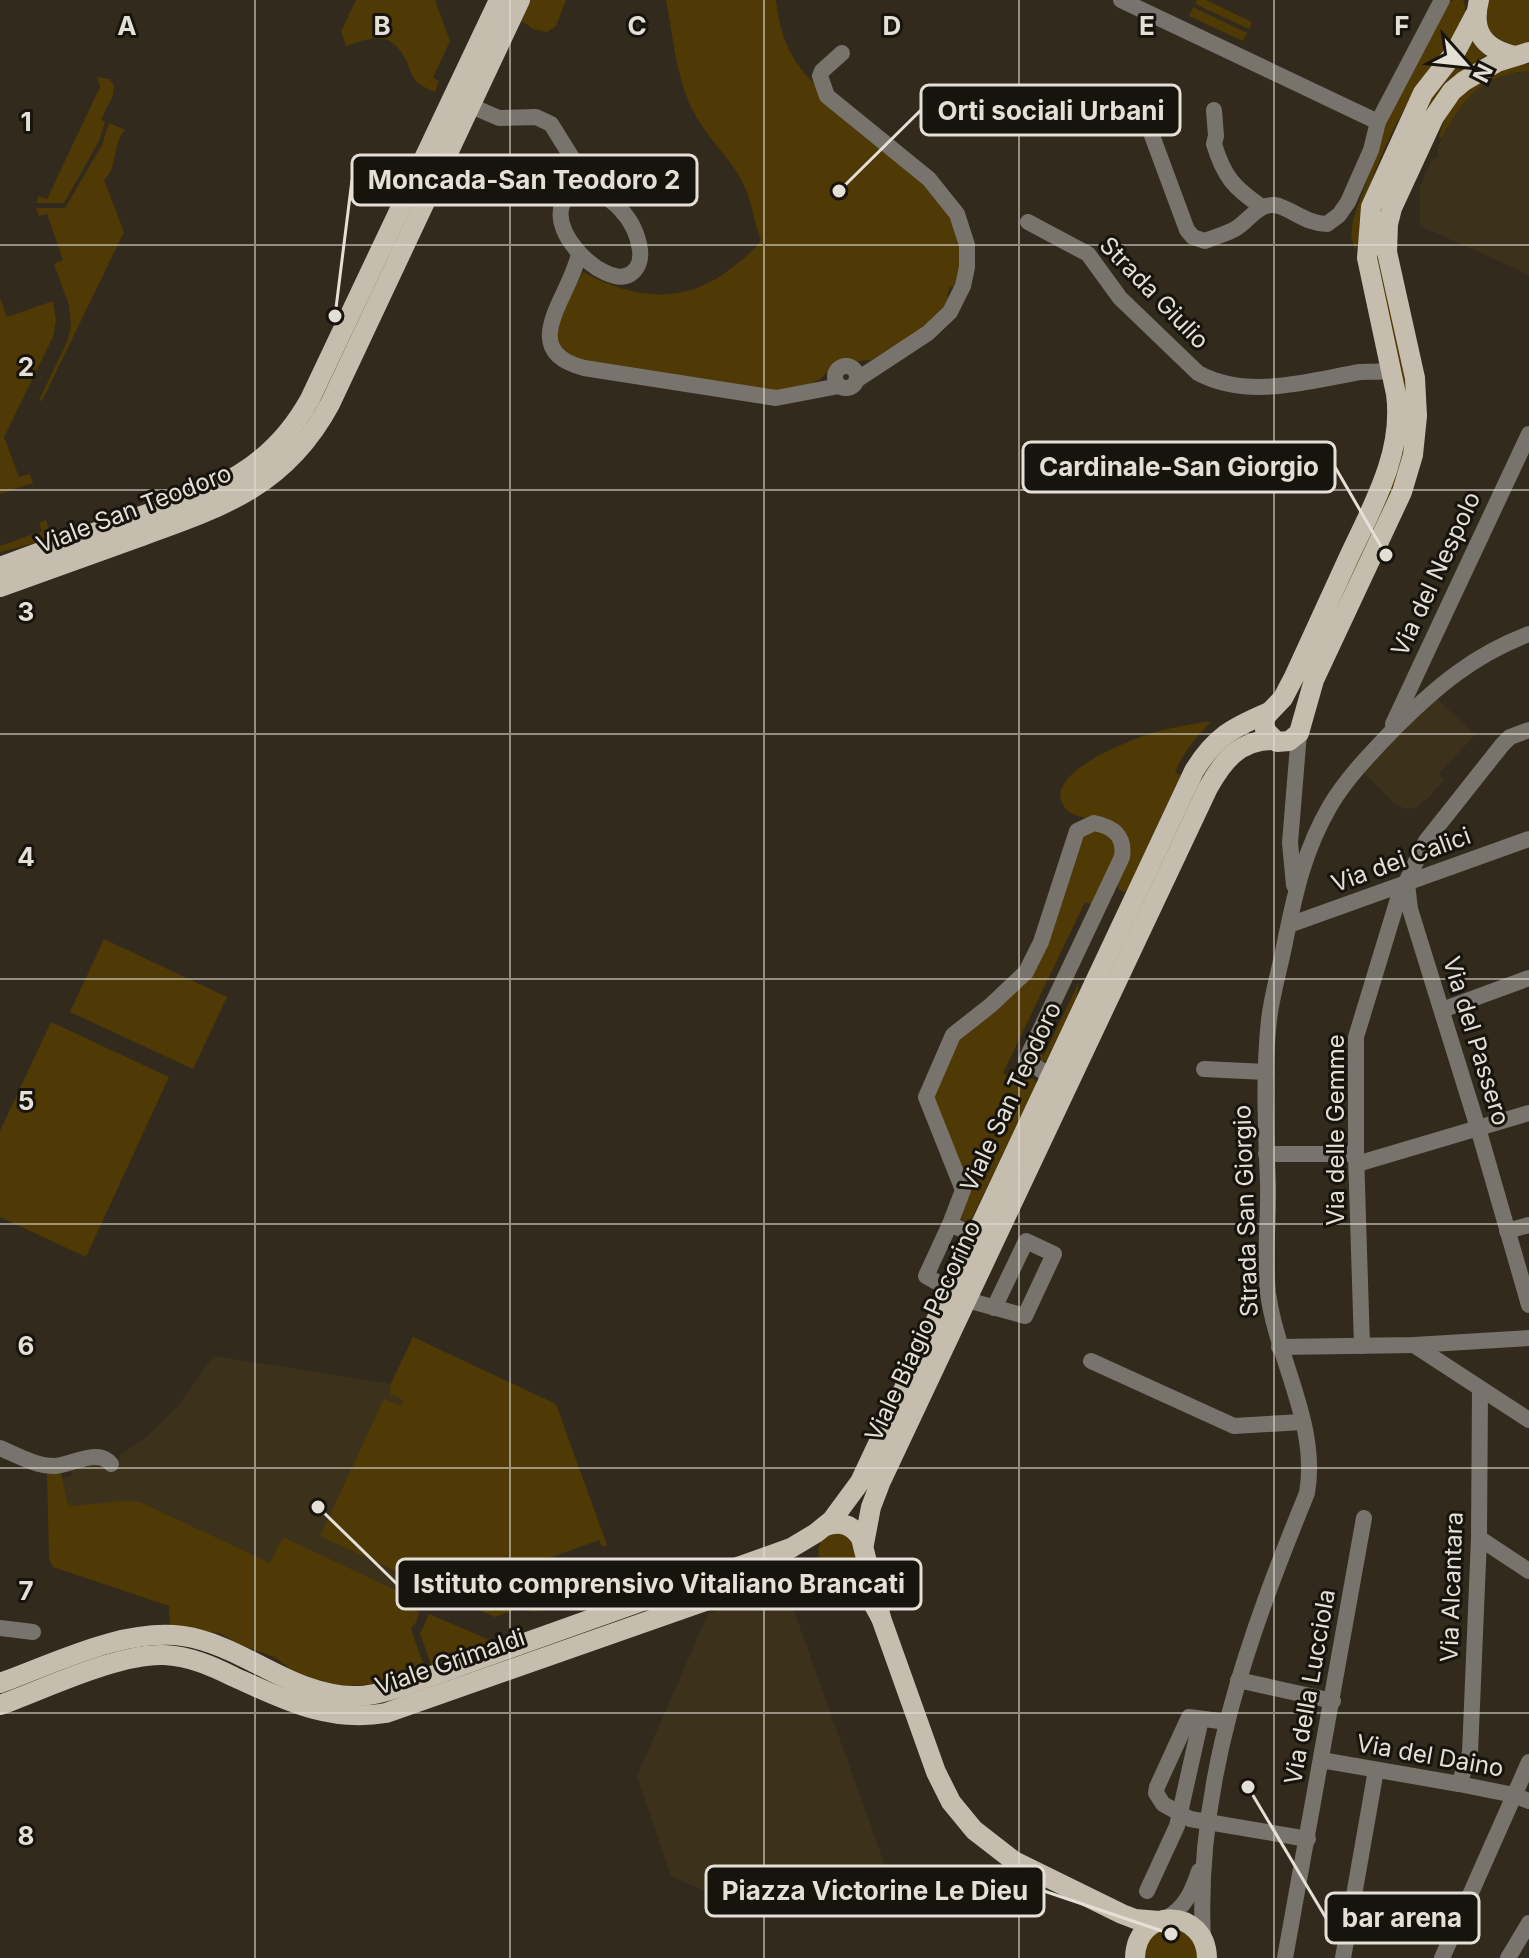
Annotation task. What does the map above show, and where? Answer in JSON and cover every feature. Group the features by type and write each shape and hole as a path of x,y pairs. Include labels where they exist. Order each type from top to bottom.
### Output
{"main road":[{"path":"481,61 499,0"},
{"path":"0,567 210,491 248,470 279,444 310,399 481,61 520,0"},
{"path":"1475,7 1476,26 1490,47 1524,54"},
{"path":"1475,7 1456,51 1423,93 1371,207 1367,258 1398,412 1392,456 1384,480 1290,685 1270,710 1265,730 1275,741 1289,741 1300,727 1314,680 1402,492 1413,455 1417,416 1415,378 1387,252 1392,208 1441,104 1464,81 1497,62 1524,54"},
{"name":"Viale San Teodoro","path":"0,587 216,510 254,489 297,453 330,404 462,102"},
{"path":"1270,710 1291,707 1300,727"},
{"name":"Viale San Teodoro","path":"0,1683 117,1641 167,1635 210,1643 324,1692 357,1696 372,1694 398,1688 791,1548 821,1530 838,1515 860,1482 1194,771 1208,748 1231,729 1270,710"},
{"name":"Viale Biagio Pecorino","path":"864,1550 871,1507 881,1481 1208,788 1221,765 1237,750 1257,740 1275,741"},
{"path":"881,1618 865,1592 829,1576 815,1566 811,1546 821,1530 835,1523 849,1526 857,1532 881,1618 936,1772 962,1817 986,1840 1027,1869 1151,1923 1183,1921 1192,1925 1205,1946 1218,1958"},
{"path":"829,1576 843,1577 853,1573 860,1565 864,1550"},
{"name":"Viale Grimaldi","path":"0,1705 131,1658 165,1655 200,1662 315,1711 349,1716 374,1715 400,1710 781,1572 806,1570 829,1576"},
{"path":"1135,1958 1136,1945 1151,1923"}],"street":[{"path":"1121,0 1378,122"},
{"path":"1147,122 1187,230 1193,237 1205,241 1235,229 1262,207 1278,206 1317,224 1333,221 1348,202 1371,150 1378,122 1442,0"},
{"path":"579,253 571,280 548,329 552,348 566,363 754,397 791,397 883,361 928,333 950,312 963,286 967,245 957,214 929,179 827,96 820,76 842,53"},
{"path":"462,102 499,118 529,116 551,124 574,161 600,193 629,219 639,240 641,256 637,269 624,277 617,277 593,265 566,236 561,210 563,202 580,188 600,193"},
{"path":"1214,110 1214,144 1227,178 1238,191 1262,207"},
{"path":"573,191 576,175 574,161"},
{"name":"Strada Giulio","path":"1028,222 1088,254 1127,305 1198,373 1208,378 1255,387 1305,384 1365,371 1391,370"},
{"path":"571,280 583,267 593,265"},
{"name":"Via del Nespolo","path":"1388,736 1529,434"},
{"path":"1388,736 1433,689 1484,655 1529,634"},
{"name":"Strada San Giorgio","path":"1294,891 1290,843 1300,727"},
{"name":"Via delle Gemme","path":"1362,1346 1356,1037 1398,899 1426,841 1502,745 1510,737 1529,730"},
{"name":"Strada San Giorgio","path":"1206,1847 1227,1722 1238,1680 1262,1604 1307,1493 1311,1459 1279,1347 1268,1289 1266,1072 1269,1018 1294,891 1310,846 1332,803 1388,736"},
{"path":"1275,741 1288,751 1295,768"},
{"path":"949,1289 926,1276 963,1190 926,1097 953,1035 1026,972 1041,942 1077,831 1086,824 1094,823 1111,827 1121,841 1122,857 1026,1060 1050,1076"},
{"name":"Via dei Calici","path":"1289,925 1529,839"},
{"path":"1290,843 1310,846"},
{"name":"Via del Passero","path":"1407,884 1410,909 1529,1305"},
{"path":"1106,894 1130,906"},
{"path":"1442,1010 1529,978"},
{"path":"1204,1069 1266,1072"},
{"path":"1266,1154 1356,1159 1529,1113"},
{"path":"950,1224 974,1235"},
{"path":"1507,1231 1529,1225"},
{"path":"967,1300 994,1308 1025,1316 1054,1254 1026,1241 994,1308"},
{"path":"1279,1347 1414,1345 1529,1338"},
{"path":"1414,1345 1529,1420"},
{"path":"1091,1361 1234,1426 1302,1422"},
{"name":"Via Alcantara","path":"1459,1784 1470,1753 1479,1538 1480,1389"},
{"path":"0,1448 47,1466 96,1456 105,1458 111,1464"},
{"name":"Via della Lucciola","path":"1285,1958 1364,1518"},
{"path":"1479,1538 1529,1571"},
{"path":"0,1628 33,1632"},
{"path":"1238,1680 1333,1701"},
{"path":"1227,1722 1189,1717 1157,1787 1156,1793 1163,1804 1190,1819 1308,1839"},
{"path":"1147,1891 1180,1814 1201,1719"},
{"name":"Via del Daino","path":"1321,1760 1522,1798"},
{"path":"1442,1958 1522,1798 1529,1762"},
{"path":"1343,1958 1376,1770"},
{"path":"1151,1923 1176,1914 1188,1899 1206,1847"},
{"path":"1205,1946 1202,1905 1206,1847"},
{"path":"1508,1958 1529,1923"}],"shaded area":[{"path":"356,0 435,0 450,41 433,78 439,81 435,92 416,81 400,50 387,40 364,40 346,46 341,31"},
{"path":"493,0 566,0 556,26 547,32 533,29"},
{"path":"666,0 776,0 784,36 801,69 937,199 956,229 963,259 954,287 950,287 945,309 926,327 871,360 837,363 819,380 770,393 570,358 557,341 560,317 583,272 641,293 679,293 716,279 749,254 761,240 742,181 692,109 679,70"},
{"path":"1197,0 1206,0 1252,22 1249,29 1195,4"},
{"path":"1463,0 1463,22 1419,84 1392,133 1364,203 1355,250 1351,236 1353,220 1391,111 1450,2"},
{"path":"1486,0 1529,0 1529,43 1520,48 1495,43 1482,12"},
{"path":"1193,7 1247,33 1243,41 1189,16"},
{"path":"1472,38 1487,54 1460,75 1389,197 1407,374 1405,462 1299,690 1296,688 1394,475 1372,228 1430,97"},
{"path":"1519,64 1529,64 1529,71 1498,78 1475,91 1457,111 1442,138 1439,137 1451,108 1468,88"},
{"path":"1529,71 1529,277 1420,226 1420,186 1432,160 1439,157 1437,149 1455,111 1468,96 1507,74"},
{"path":"97,77 109,79 114,85 113,95 101,120 105,122 99,141 64,203 36,203 39,196 47,199 100,87"},
{"path":"109,123 125,130 104,180 124,232 42,401 39,400 68,340 71,324 69,305 54,264 63,260 47,214 39,216 36,208 65,208 102,145"},
{"path":"0,298 7,317 53,301 56,320 53,337 4,437 19,477 30,474 33,483 0,494"},
{"path":"46,520 50,534 47,540 0,552 0,546 42,531 39,523"},
{"path":"1434,696 1475,735 1439,773 1444,780 1429,797 1416,808 1405,809 1394,803 1362,771"},
{"path":"1211,722 1178,765 1175,772 1181,775 1128,889 1124,892 1119,890 1128,849 1099,825 1065,809 1060,794 1065,783 1086,763 1115,748 1154,732"},
{"path":"1097,829 1111,834 1117,851 1094,906 1085,902 1003,1073 1013,1077 1016,1071 1035,1080 1036,1085 972,1218 965,1221 960,1218 933,1096 959,1041 1005,1000 1085,835"},
{"path":"104,939 227,997 193,1069 70,1012"},
{"path":"1079,982 1076,999 1047,1060 1041,1062 1035,1057 1037,1053 1044,1055"},
{"path":"51,1022 169,1077 86,1257 0,1217 0,1131"},
{"path":"413,1337 518,1565 495,1617 402,1573 394,1590 410,1597 417,1605 419,1615 415,1625 51,1565 47,1474 61,1473 62,1478 72,1476 72,1470 97,1464 106,1471 119,1463 120,1455 146,1437 177,1407 214,1356 390,1384"},
{"path":"413,1337 556,1404 607,1545 602,1547 599,1540 533,1564 536,1573 529,1576 541,1609 534,1612 531,1604 495,1617 320,1536 384,1399 401,1406 403,1400 390,1394 391,1384"},
{"path":"61,1473 67,1503 72,1506 140,1502 270,1563 283,1537 410,1597 418,1609 417,1620 411,1629 425,1669 375,1683 328,1683 294,1671 274,1657 233,1642 222,1634 170,1626 169,1606 53,1567 49,1559 47,1474"},
{"path":"837,1533 850,1539 856,1552 850,1565 837,1571 824,1565 818,1552 824,1539"},
{"path":"611,1558 617,1573 612,1575 609,1569 552,1590 554,1598 550,1599 542,1583 547,1577 551,1587 608,1566 606,1560"},
{"path":"785,1586 887,1871 759,1915 671,1876 637,1776 708,1614"},
{"path":"429,1614 492,1641 493,1645 432,1667 420,1634"},
{"path":"1172,1927 1193,1937 1200,1958 1142,1958 1150,1936"}],"place":[{"name":"Orti sociali Urbani","path":"839,191"},
{"name":"Moncada-San Teodoro 2","path":"335,316"},
{"name":"Cardinale-San Giorgio","path":"1386,555"},
{"name":"Istituto comprensivo Vitaliano Brancati","path":"318,1507"},
{"name":"bar arena","path":"1248,1787"},
{"name":"Piazza Victorine Le Dieu","path":"1171,1934"}]}
